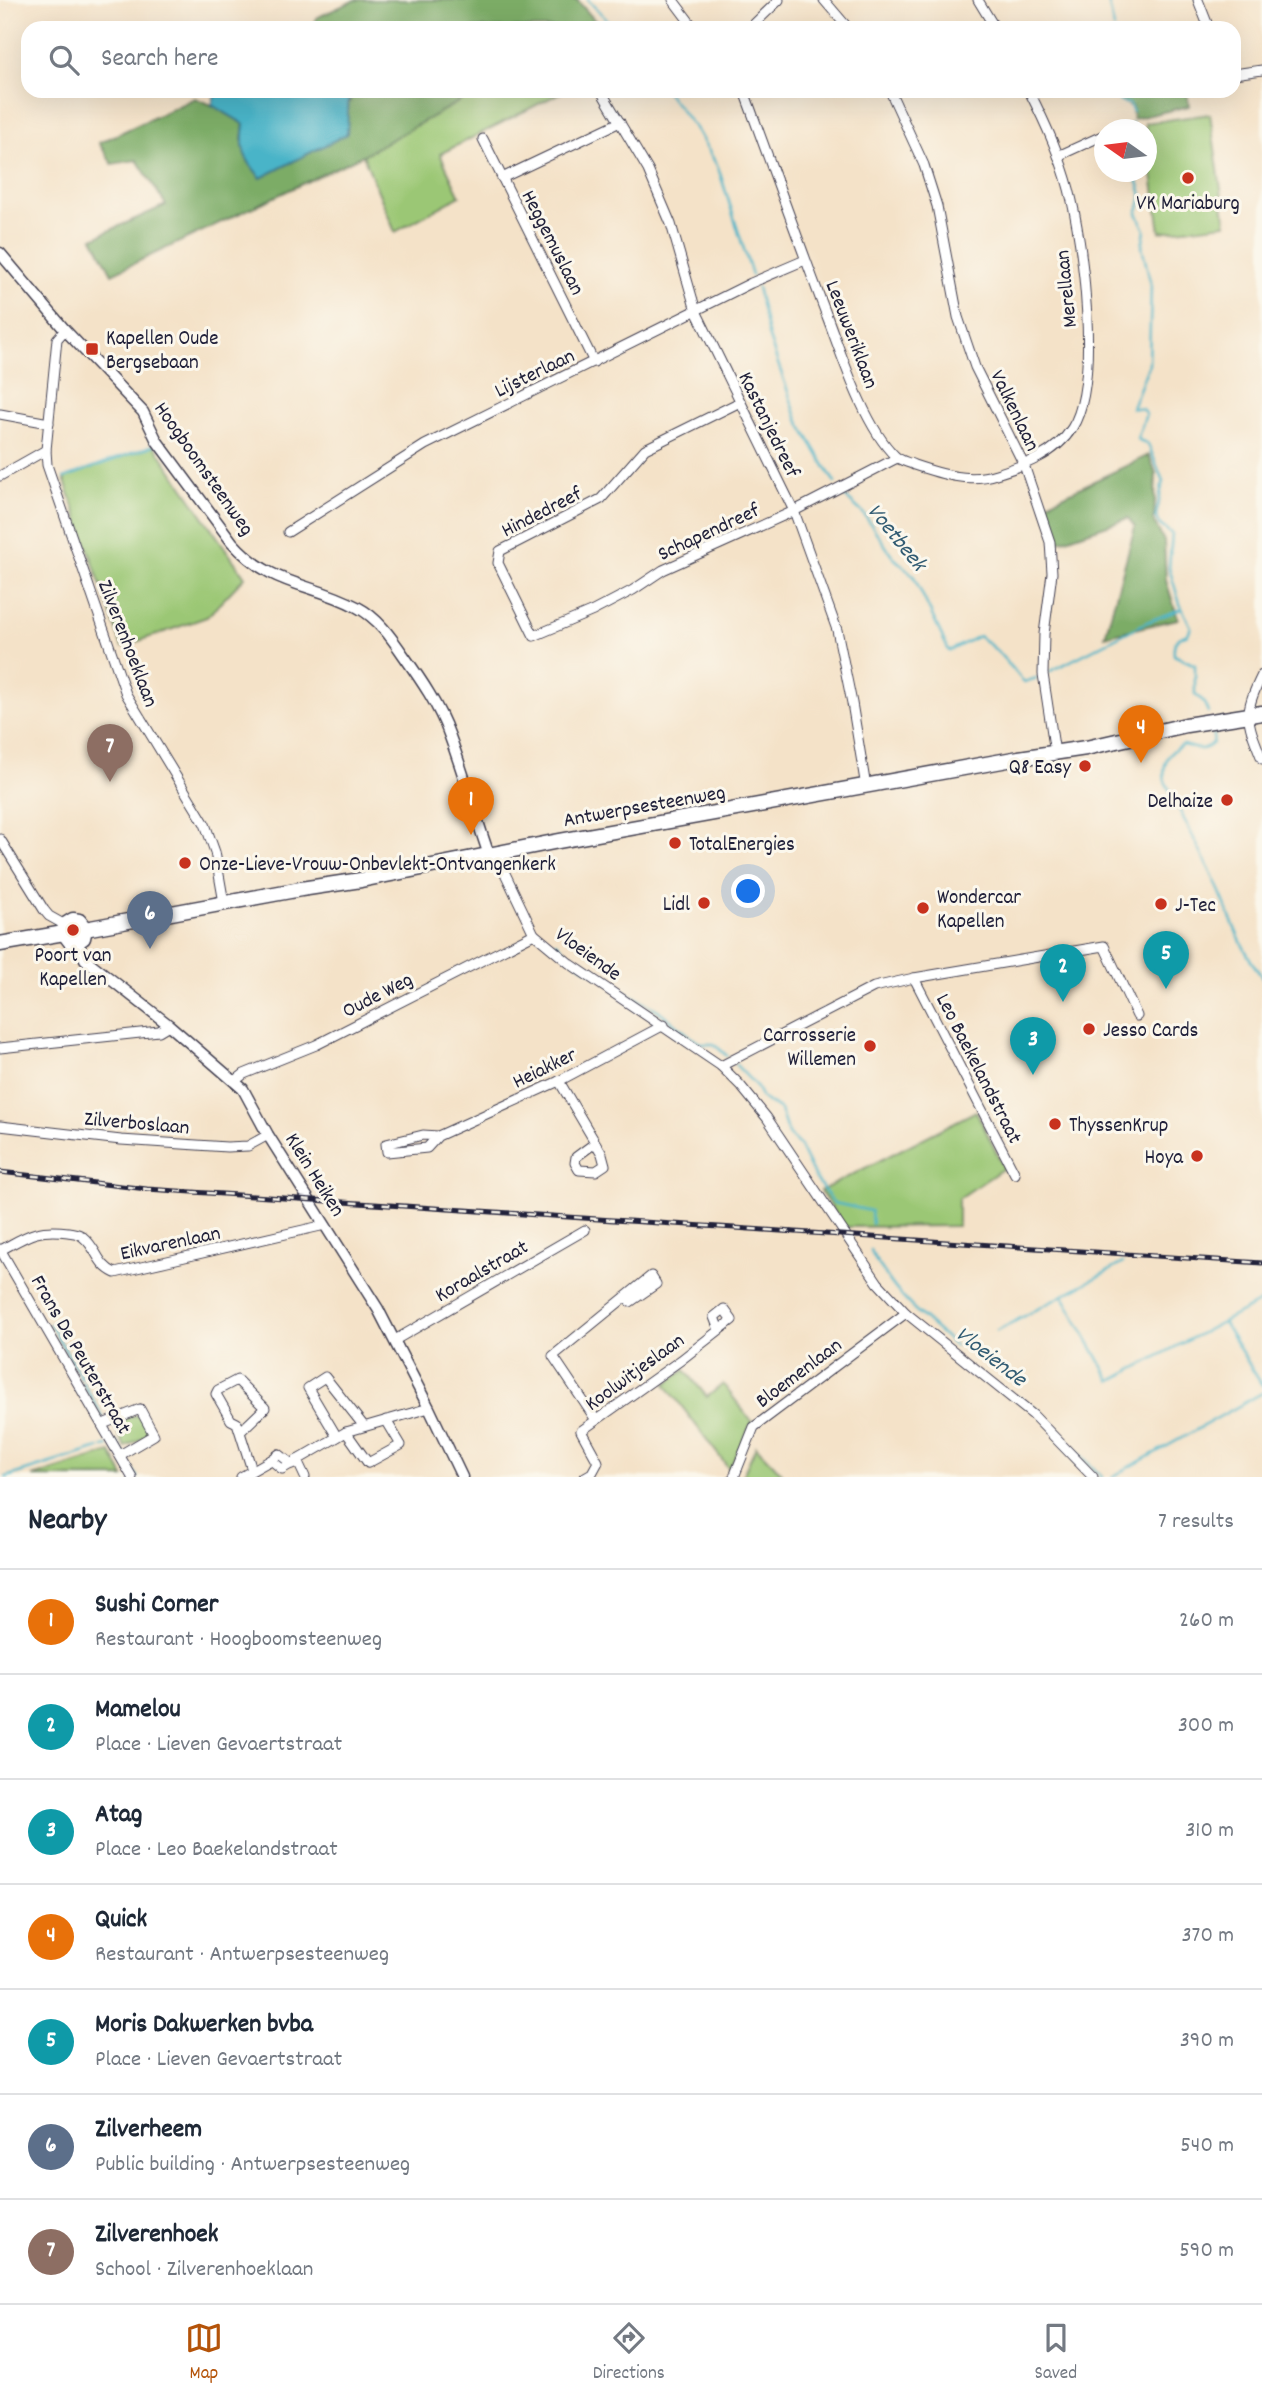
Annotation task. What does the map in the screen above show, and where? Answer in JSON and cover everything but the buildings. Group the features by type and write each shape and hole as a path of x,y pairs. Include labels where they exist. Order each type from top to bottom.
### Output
{"main road":[{"name":"Antwerpsesteenweg","path":"81,935 224,903 1055,753 1255,714"},
{"path":"0,944 44,936 64,929 67,939 81,935"}],"street":[{"path":"673,0 689,21"},
{"path":"757,21 779,0"},
{"path":"824,0 842,21"},
{"path":"978,0 991,21"},
{"path":"1198,0 1206,21"},
{"path":"1241,74 1262,70"},
{"path":"1241,71 1245,73"},
{"name":"Kastanjedreef","path":"605,98 648,170 671,224 696,312 794,511 837,630 866,787"},
{"name":"Leeuweriklaan","path":"747,98 856,394 884,442 897,458"},
{"name":"Valkenlaan","path":"893,98 924,165 937,206 958,317 975,367 1024,466 1050,542 1052,573 1044,634 1043,674 1055,753"},
{"name":"Merellaan","path":"1024,466 1054,448 1072,428 1086,393 1088,345 1083,273 1069,191 1058,156 1032,98"},
{"path":"502,178 620,122"},
{"name":"Heggemuslaan","path":"483,139 594,362"},
{"path":"1058,156 1094,140"},
{"name":"Hoogboomsteenweg","path":"0,253 65,330 143,412 157,441 232,541 249,559 268,573 287,582 356,606 383,627 416,674 449,733 495,854"},
{"name":"Lijsterlaan","path":"288,532 425,445 751,283 806,260"},
{"name":"Zilverenhoeklaan","path":"65,330 57,339 48,423 47,465 126,694 205,824 215,852 224,903"},
{"name":"Hindedreef","path":"534,636 498,563 500,551 601,499 645,449 740,402"},
{"path":"0,414 48,423"},
{"path":"0,476 46,450"},
{"path":"897,458 943,475 984,478 1024,466"},
{"name":"Schapendreef","path":"534,636 593,611 663,570 794,511 897,458"},
{"path":"1262,674 1249,700 1255,714 1252,734 1262,758"},
{"path":"0,839 49,916 64,929"},
{"name":"Vloeiende","path":"495,854 534,934 569,963 721,1066 767,1118 878,1283 906,1313 1033,1415 1093,1477"},
{"path":"44,936 50,927 49,916"},
{"name":"Oude Weg","path":"235,1081 244,1074 316,1045 534,934"},
{"name":"Klein Heiken","path":"81,935 85,959 235,1081 251,1101 268,1135 395,1340 462,1477"},
{"path":"721,1066 874,987 1104,946 1137,1016"},
{"name":"Leo Baekelandstraat","path":"914,978 1014,1174"},
{"path":"0,1048 159,1031 169,1025"},
{"name":"Heiakker","path":"438,1136 423,1135 393,1141 386,1144 387,1152 427,1148 438,1136 559,1081 664,1025"},
{"path":"559,1081 595,1143"},
{"name":"Zilverboslaan","path":"0,1126 121,1140 227,1147 248,1146 268,1135"},
{"name":"Eikvarenlaan","path":"0,1250 36,1231 75,1233 84,1237 104,1268 115,1273 325,1225"},
{"name":"Koraalstraat","path":"395,1340 585,1230"},
{"name":"Frans De Peuterstraat","path":"0,1250 132,1477"},
{"path":"596,1420 553,1356 625,1297"},
{"name":"Bloemenlaan","path":"734,1477 754,1426 906,1313"},
{"name":"Koolwitjeslaan","path":"585,1477 592,1474 598,1462 581,1431 719,1330"},
{"path":"337,1437 308,1388 325,1377 363,1425"},
{"path":"240,1432 265,1408 237,1380 218,1390 216,1394 231,1420 237,1423 252,1470"},
{"path":"271,1460 283,1473 295,1462 346,1432 429,1408"},
{"path":"103,1424 140,1409 154,1435 120,1455"},
{"path":"346,1432 368,1463 401,1445 386,1420"},
{"path":"241,1477 279,1454 295,1462 305,1477"}],"green space":[{"path":"355,0 577,0 595,21 315,21 316,18"},
{"path":"195,98 244,124 242,139 350,102 350,98 465,98 363,155 112,274 93,238 166,205 137,160 112,164 99,143"},
{"path":"465,98 550,98 440,154 460,196 395,232 363,155"},
{"path":"1118,98 1188,98 1189,106 1133,119 1132,107"},
{"path":"1210,114 1226,224 1160,232 1153,182 1157,182 1157,121"},
{"path":"154,445 245,577 207,617 122,647 64,478"},
{"path":"1149,455 1156,474 1154,522 1164,541 1166,580 1178,619 1105,636 1135,527 1128,518 1058,542 1043,505"},
{"path":"976,1111 1004,1168 958,1199 958,1226 845,1227 820,1191"},
{"path":"685,1370 707,1397 723,1384 752,1422 729,1469 665,1384"},
{"path":"141,1416 150,1429 147,1436 125,1447 113,1422"},
{"path":"756,1446 778,1469 784,1477 742,1477"},
{"path":"111,1452 124,1477 32,1477"}],"water":[{"path":"214,98 349,98 347,134 261,178 245,154 244,124 212,105"}],"waterway":[{"name":"Voetbeek","path":"588,0 608,21"},
{"path":"1108,0 1112,21"},
{"name":"Voetbeek","path":"671,98 697,131 718,167 752,275"},
{"path":"1118,98 1129,104 1133,112"},
{"path":"1138,182 1141,201 1137,213 1145,230 1142,247 1151,285 1149,364 1132,408 1142,409 1146,414 1137,439 1148,444 1163,481 1156,516 1160,525 1172,534 1169,568 1180,604 1191,627 1188,634 1176,642 1174,655 1195,665 1195,694 1203,701 1208,712"},
{"name":"Voetbeek","path":"757,287 769,338 798,420 835,483"},
{"path":"64,478 154,445"},
{"name":"Voetbeek","path":"841,493 863,513 894,558 913,575 949,651 979,636 997,651 1024,682 1037,678"},
{"name":"Voetbeek","path":"1049,672 1147,622 1181,609"},
{"path":"1214,733 1213,743 1206,748 1183,745 1173,751 1165,764 1165,781 1214,879 1240,941 1262,977"},
{"name":"Vloeiende","path":"556,942 579,964 599,976"},
{"name":"Vloeiende","path":"605,980 658,1010 695,1040 702,1044 714,1044 727,1056"},
{"name":"Vloeiende","path":"736,1065 756,1086 762,1098 780,1110 788,1134 799,1145 814,1176 831,1200 871,1211 872,1224"},
{"name":"Vloeiende","path":"871,1250 875,1260 900,1294 955,1346"},
{"path":"997,1331 1123,1263"},
{"path":"1063,1296 1111,1381 1262,1301"},
{"path":"1223,1322 1262,1385"},
{"path":"50,1324 82,1379"},
{"path":"83,1383 103,1417"},
{"path":"1112,1477 1262,1393"},
{"name":"Vloeiende","path":"1017,1397 1036,1409 1102,1477"},
{"path":"117,1443 137,1477"},
{"path":"103,1447 108,1446"},
{"path":"6,1477 99,1448"}],"railway":[{"path":"0,1172 147,1189 1262,1263"}],"place":[{"name":"VK Mariaburg","path":"1188,178"},
{"name":"Kapellen Oude Bergsebaan","path":"92,349"},
{"name":"Quick","path":"1141,763"},
{"name":"Q8 Easy","path":"1085,766"},
{"name":"Zilverenhoek","path":"110,782"},
{"name":"Delhaize","path":"1227,800"},
{"name":"Sushi Corner","path":"471,835"},
{"name":"TotalEnergies","path":"675,843"},
{"name":"Onze-Lieve-Vrouw-Onbevlekt-Ontvangenkerk","path":"185,863"},
{"name":"Lidl","path":"704,903"},
{"name":"J-Tec","path":"1161,904"},
{"name":"Wondercar Kapellen","path":"923,908"},
{"name":"Poort van Kapellen","path":"73,930"},
{"name":"Zilverheem","path":"150,949"},
{"name":"Moris Dakwerken bvba","path":"1166,989"},
{"name":"Mamelou","path":"1063,1002"},
{"name":"Jesso Cards","path":"1089,1029"},
{"name":"Carrosserie Willemen","path":"870,1046"},
{"name":"Atag","path":"1033,1075"},
{"name":"ThyssenKrup","path":"1055,1124"},
{"name":"Hoya","path":"1197,1156"}]}
